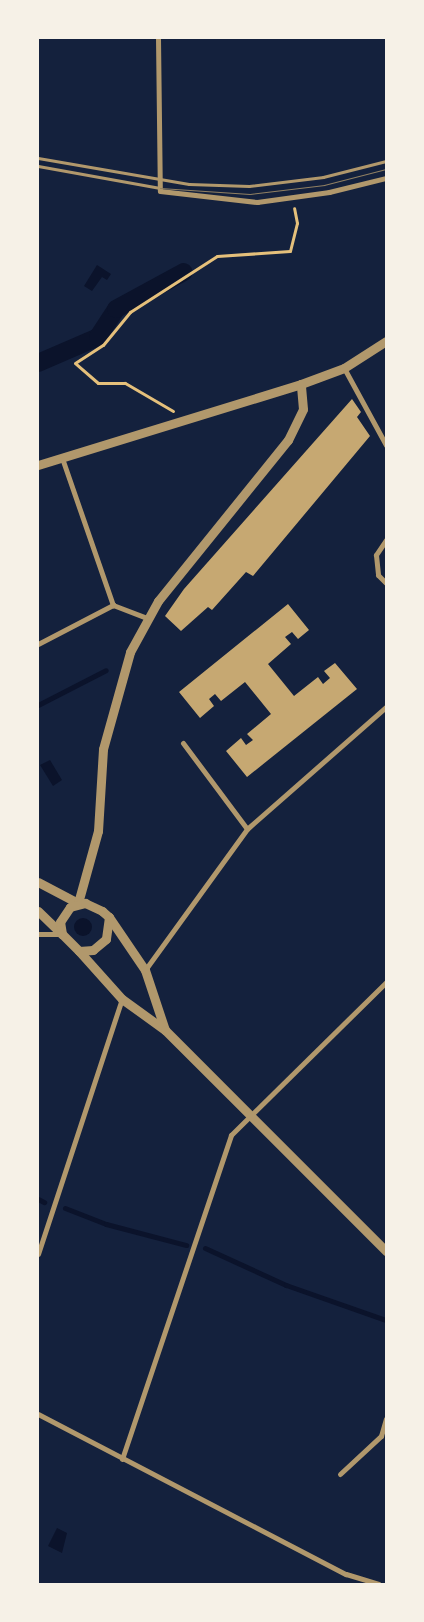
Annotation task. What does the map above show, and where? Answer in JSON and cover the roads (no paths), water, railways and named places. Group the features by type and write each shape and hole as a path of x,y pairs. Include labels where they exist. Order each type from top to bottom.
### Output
{"street":[{"path":"158,38 160,190 257,202 330,192 386,178"},
{"path":"38,465 301,384 344,368 386,341"},
{"path":"344,368 386,445"},
{"path":"62,934 63,913 78,903 98,831 101,766 111,712 147,618 288,440 304,409 301,384"},
{"path":"62,458 113,605"},
{"path":"386,540 376,555 378,575 386,583"},
{"path":"38,644 113,605 147,618"},
{"path":"145,970 248,829 386,707"},
{"path":"183,744 248,829"},
{"path":"38,882 78,903 94,906 109,917 145,970 165,1030"},
{"path":"38,910 122,999 165,1030 386,1251"},
{"path":"78,951 101,945 109,930 109,917"},
{"path":"38,934 62,934"},
{"path":"122,1459 226,1148 234,1130 250,1117 386,982"},
{"path":"38,1254 122,999"},
{"path":"38,1414 346,1574 379,1584"},
{"path":"340,1474 381,1436 386,1419"},
{"path":"381,1436 386,1442"}],"lane":[{"path":"38,158 160,179 249,186 323,177 386,161"},
{"path":"38,166 160,190"}],"water":[{"path":"97,265 111,274 107,280 102,277 92,291 84,286"},
{"path":"50,760 62,780 53,786 40,765"},
{"path":"79,918 87,918 92,923 90,934 79,936 74,931 74,923"},
{"path":"57,1528 67,1533 62,1553 48,1546"}],"waterway":[{"path":"38,363 98,337 116,309 184,272"},
{"path":"38,705 106,670"},
{"path":"38,1199 44,1202"},
{"path":"65,1208 106,1224 186,1245"},
{"path":"205,1248 286,1285 386,1320"}],"tram line":[{"path":"160,188 250,194 324,185 386,169"}]}
